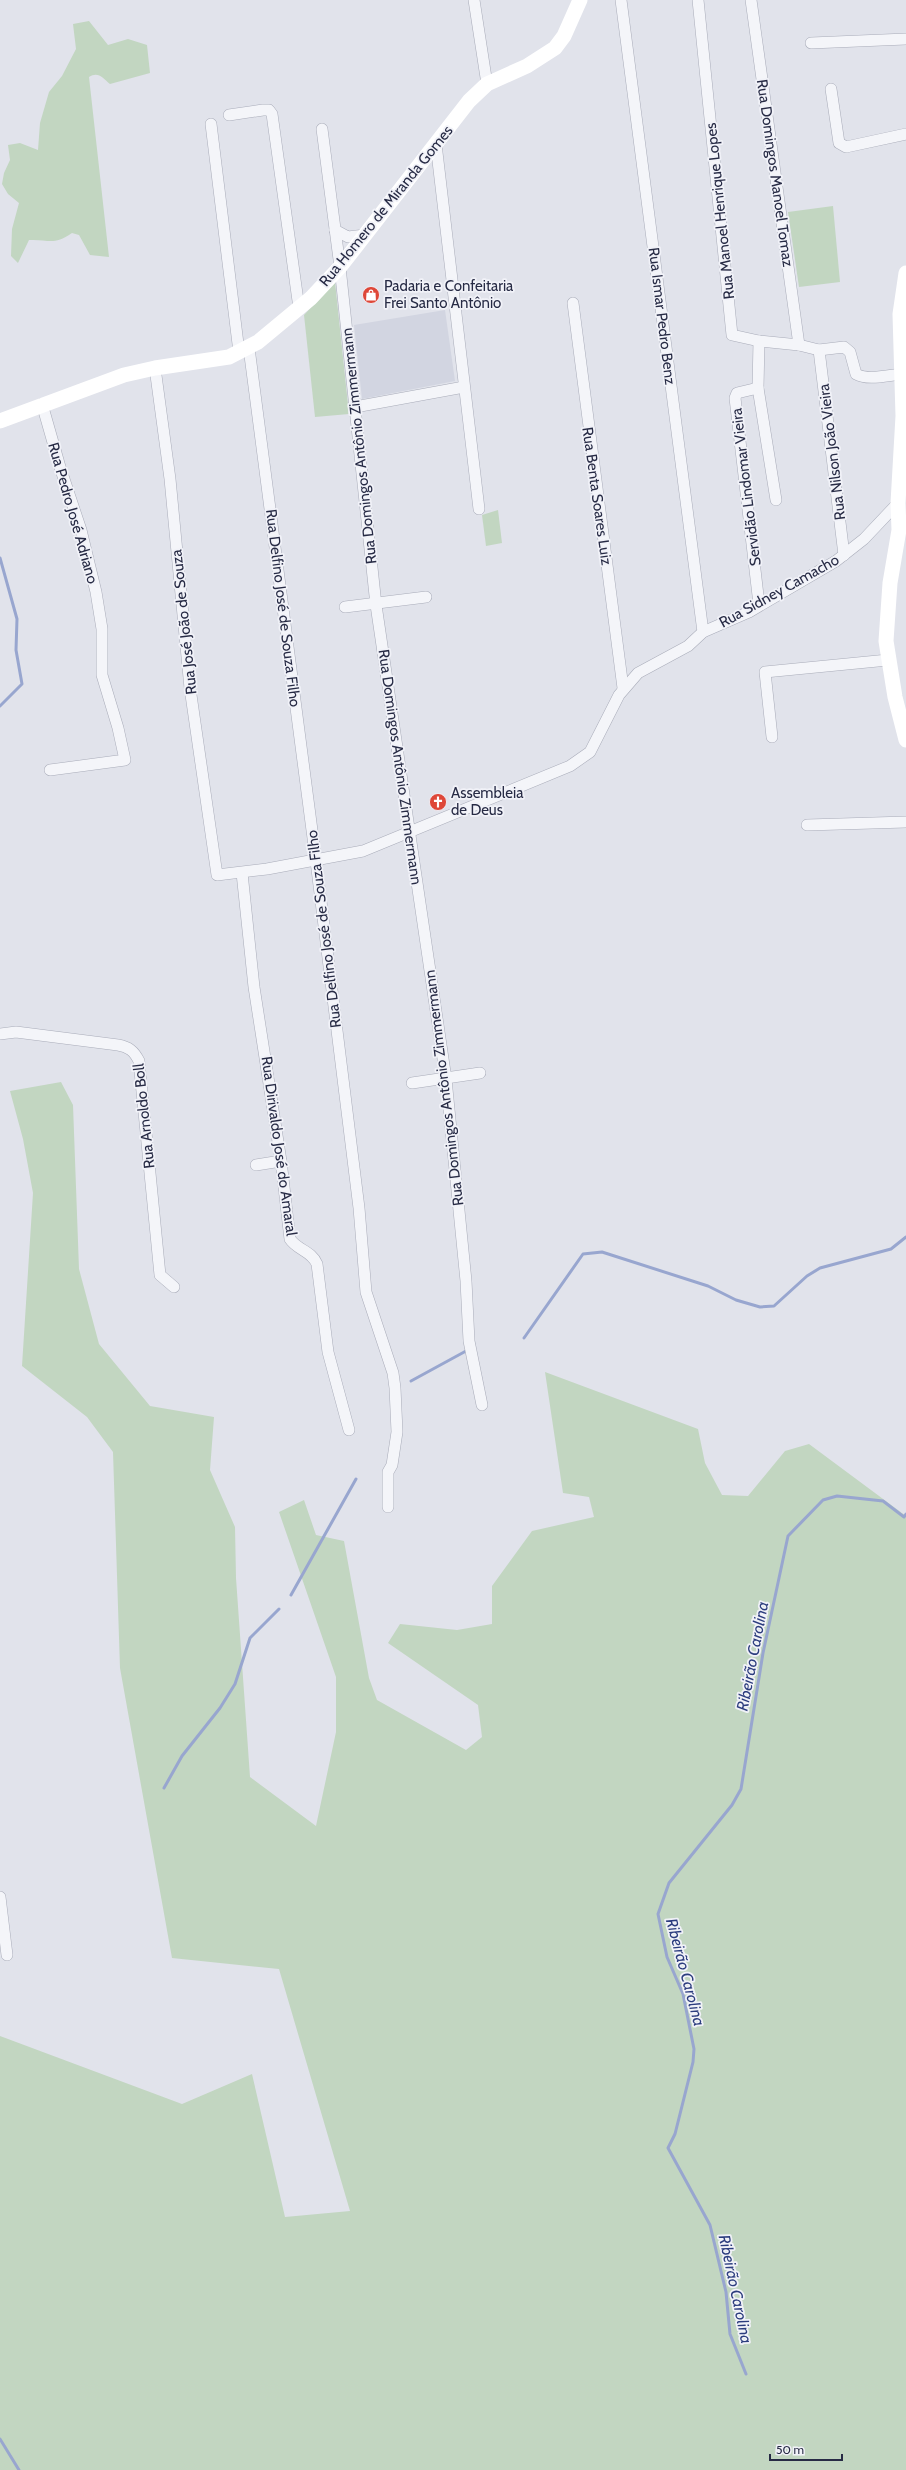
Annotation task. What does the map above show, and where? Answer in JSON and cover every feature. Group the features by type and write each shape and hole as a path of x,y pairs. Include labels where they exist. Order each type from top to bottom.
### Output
{"street":[{"path":"474,0 487,84"},
{"name":"Rua Homero de Miranda Gomes","path":"0,421 42,404 79,393 124,375 156,368 211,361 244,350 299,308 340,267 469,100 487,84 527,66 555,48 564,36 580,0"},
{"name":"Rua Ismar Pedro Benz","path":"621,0 703,632"},
{"name":"Rua Manoel Henrique Lopes","path":"698,0 732,335 759,341 799,345 819,350 848,349 856,374 862,377 902,374"},
{"name":"Rua Domingos Manoel Tomaz","path":"752,0 799,345"},
{"path":"811,43 906,39"},
{"path":"831,89 839,143 846,147 906,134"},
{"path":"229,115 264,110 269,110 272,114 299,308"},
{"name":"Rua Delfino José de Souza Filho","path":"211,124 316,861 359,1208 366,1292 393,1373 396,1388 397,1432 392,1465 388,1472 388,1507"},
{"name":"Rua Domingos Antônio Zimmermann","path":"322,129 340,267 376,605 446,1079 466,1281 469,1341 482,1405"},
{"path":"436,144 479,509"},
{"path":"335,230 348,237 365,235"},
{"path":"906,273 899,319 904,442 898,503 899,530 890,583 886,627 888,660 906,740"},
{"name":"Rua Benta Soares Luiz","path":"573,303 623,688"},
{"path":"759,341 758,388 776,500"},
{"name":"Rua Nilson João Vieira","path":"819,350 844,555"},
{"name":"Rua José João de Souza","path":"156,368 170,479 190,688 217,875"},
{"path":"355,407 464,387"},
{"name":"Servidão Lindomar Vieira","path":"758,388 737,393 735,398 759,604"},
{"name":"Rua Pedro José Adriano","path":"42,404 60,467 81,530 96,592 102,629 102,675 118,728 125,760 50,770"},
{"name":"Rua Sidney Camacho","path":"217,875 242,873 316,861 371,849 578,762 595,744 623,688 642,670 688,646 703,632 737,618 759,604 825,568 844,555 870,533 898,503"},
{"path":"345,607 376,605 426,597"},
{"path":"772,737 765,672 888,660"},
{"path":"807,825 906,822"},
{"name":"Rua Dirivaldo José do Amaral","path":"242,873 254,987 281,1161 290,1239 292,1243 312,1256 317,1264 328,1352 349,1430"},
{"name":"Rua Arnoldo Boll","path":"0,1034 16,1032 125,1046 136,1054 139,1060 160,1275 174,1287"},
{"path":"412,1084 480,1073"},
{"path":"256,1165 281,1161"},
{"path":"0,1896 7,1955"}],"shaded area":[{"path":"445,310 455,381 362,399 354,325"}],"green space":[{"path":"89,21 108,45 128,39 147,45 150,73 110,84 98,75 92,75 89,77 109,257 90,255 79,235 72,233 55,241 29,240 18,263 11,256 12,229 19,203 8,194 2,184 4,173 10,160 8,145 20,143 38,150 40,123 49,92 62,76 76,49 73,24"},
{"path":"833,206 840,282 799,287 788,212"},
{"path":"335,282 349,414 315,417 304,315"},
{"path":"498,510 502,543 486,546 482,515"},
{"path":"61,1082 73,1105 79,1269 99,1344 150,1406 214,1417 210,1470 235,1527 236,1578 250,1777 316,1826 336,1732 336,1677 279,1512 304,1500 316,1535 344,1541 369,1678 377,1700 466,1750 482,1737 478,1705 388,1643 400,1624 457,1630 492,1624 492,1586 532,1531 594,1517 589,1497 563,1493 545,1372 698,1429 705,1463 722,1495 748,1496 785,1451 809,1444 906,1516 906,2470 0,2470 0,2036 182,2104 252,2074 285,2217 350,2211 279,1969 172,1958 120,1668 113,1452 87,1417 22,1366 33,1193 23,1139 10,1091"}],"waterway":[{"path":"0,558 17,619 16,650 22,684 0,706"},
{"path":"524,1338 583,1254 602,1252 708,1286 736,1300 760,1307 774,1306 807,1276 820,1268 891,1249 906,1237"},
{"path":"411,1381 466,1351"},
{"path":"291,1595 356,1479"},
{"name":"Ribeirão Carolina","path":"746,2374 730,2334 726,2292 710,2225 668,2148 675,2134 693,2062 694,2049 683,1994 667,1957 658,1914 669,1883 732,1805 741,1789 763,1653 788,1536 823,1500 837,1496 883,1501 904,1517 906,1514"},
{"path":"164,1788 182,1756 220,1708 235,1684 250,1638 279,1609"},
{"path":"0,2439 19,2470"}],"place":[{"name":"Padaria e Confeitaria Frei Santo Antônio","path":"371,295"},
{"name":"Assembleia de Deus","path":"438,802"}]}
